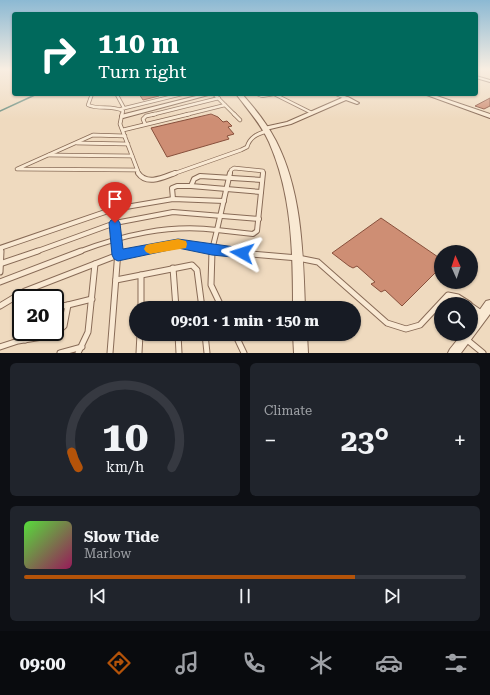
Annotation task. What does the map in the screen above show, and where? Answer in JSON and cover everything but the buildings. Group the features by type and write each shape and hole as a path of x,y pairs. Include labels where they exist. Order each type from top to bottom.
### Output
{"street":[{"path":"123,116 200,96"},
{"path":"241,96 254,110 267,129 282,164 288,184 295,223 298,258 299,301"},
{"path":"432,96 490,116"},
{"path":"267,129 289,123 346,98 358,103"},
{"path":"478,321 490,305"},
{"path":"300,341 301,353"},
{"path":"454,353 463,341"}],"lane":[{"path":"91,96 88,105 92,107 121,109 174,96"},
{"path":"118,96 124,108"},
{"path":"216,96 240,120"},
{"path":"278,96 312,113"},
{"path":"341,96 346,98"},
{"path":"145,124 143,118 146,116 219,98"},
{"path":"123,130 225,105"},
{"path":"121,109 124,111 120,124 139,175 147,180 155,180 241,150 247,147 248,140 267,129"},
{"path":"125,136 93,135 17,169 137,170"},
{"path":"76,143 128,144"},
{"path":"48,155 132,156"},
{"path":"0,282 116,238 170,228 217,230 253,234 257,231 259,218 262,180 262,171 259,169 234,168 231,170 227,189 220,215 217,230 212,250 211,285 219,301"},
{"path":"191,186 194,179 200,176 262,180"},
{"path":"173,198 172,188 177,186 261,192"},
{"path":"0,272 1,248 114,209 173,198 224,201"},
{"path":"110,353 118,255 114,209"},
{"path":"0,264 115,223 173,212 259,218"},
{"path":"0,306 25,291 118,255 178,244 212,250 298,258 318,262 387,323 401,328 411,329 420,325 434,310"},
{"path":"78,353 88,332 96,264"},
{"path":"116,280 192,265 197,270 201,301"},
{"path":"173,268 175,301"},
{"path":"141,275 141,301"},
{"path":"446,297 448,295 459,297"},
{"path":"64,306 92,299"},
{"path":"64,326 68,305"},
{"path":"478,311 483,315"},
{"path":"0,347 21,341"},
{"path":"139,353 140,341"},
{"path":"178,341 179,353"},
{"path":"206,341 207,353"},
{"path":"238,341 244,353"},
{"path":"474,341 483,353"},
{"path":"60,353 82,346"}],"waterway":[{"path":"0,111 33,96"}],"slow traffic":[{"path":"150,249 181,244"}],"route":[{"path":"115,223 118,255 178,244 212,250 242,253"}]}
